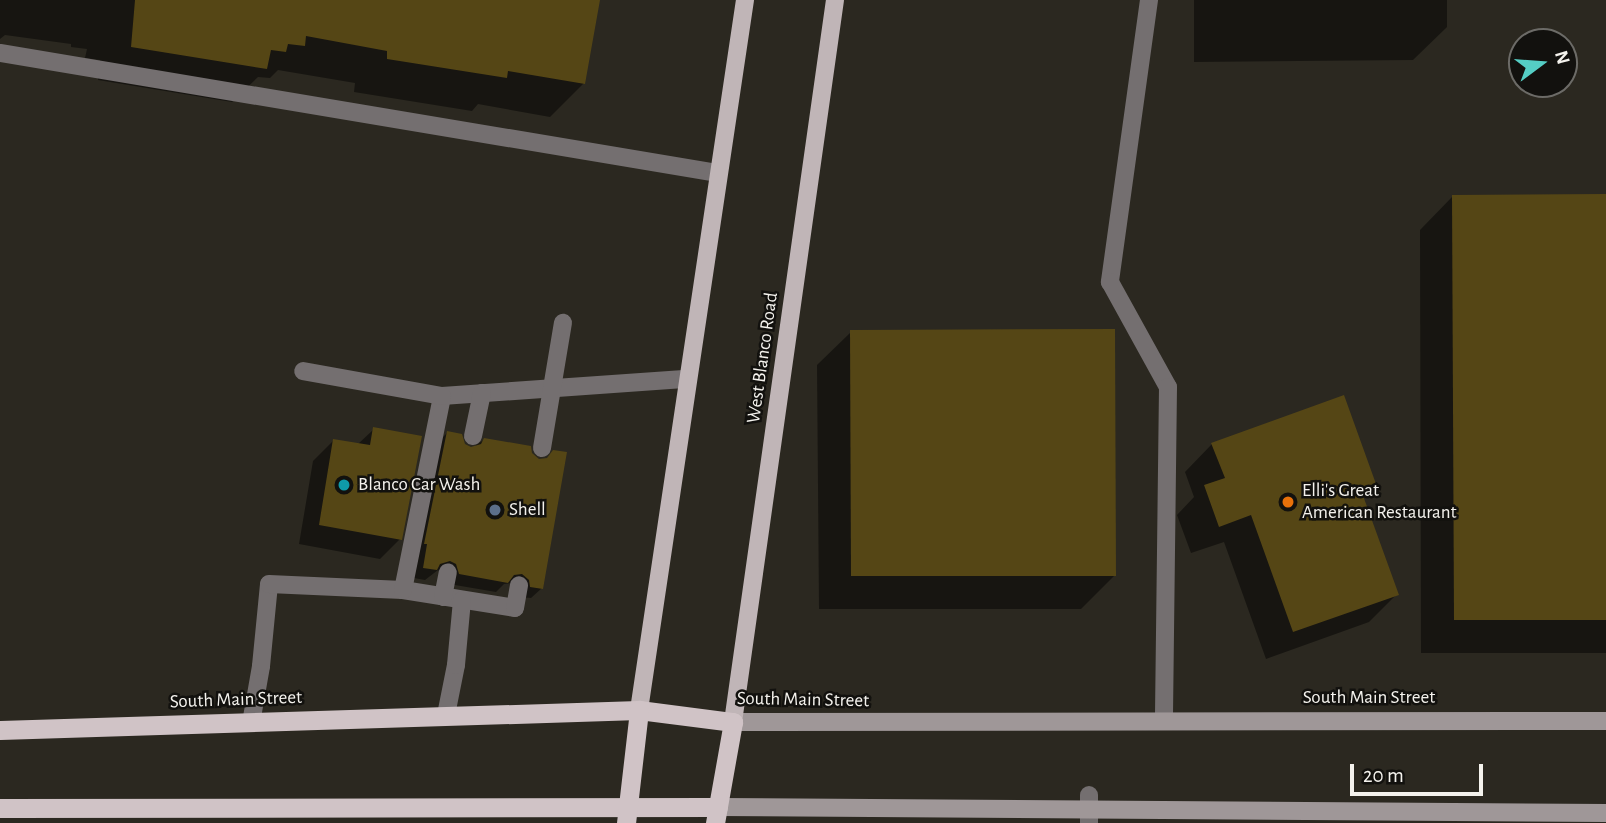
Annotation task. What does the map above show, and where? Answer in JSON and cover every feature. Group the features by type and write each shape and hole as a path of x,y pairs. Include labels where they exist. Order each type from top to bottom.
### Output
{"highway":[{"name":"South Main Street","path":"0,730 639,710 733,722"},
{"path":"627,815 639,710"},
{"path":"0,808 717,815 733,722"}],"main road":[{"path":"639,710 745,0"},
{"name":"West Blanco Road","path":"733,722 835,0"},
{"name":"South Main Street","path":"733,722 1606,720"},
{"path":"717,815 1089,810 1606,813"}],"lane":[{"path":"1149,0 1110,282 1168,387 1164,720"},
{"path":"0,53 718,173"},
{"path":"542,447 563,323"},
{"path":"303,371 442,396 687,379"},
{"path":"473,436 482,393"},
{"path":"403,590 442,396"},
{"path":"443,597 448,572"},
{"path":"251,723 261,666 268,584 403,590 515,608 519,585"},
{"path":"446,715 456,665 462,600"}],"building":[{"path":"135,0 600,0 585,84 508,71 507,78 387,59 387,51 306,36 305,46 288,44 286,52 271,50 267,69 131,47"},
{"path":"1606,194 1606,620 1454,620 1452,195"},
{"path":"1115,329 1116,576 851,576 850,330"},
{"name":"Elli's Great American Restaurant","path":"1344,395 1376,484 1361,490 1399,595 1293,632 1251,515 1219,527 1204,485 1225,478 1211,443"},
{"path":"373,427 422,436 402,540 319,525 333,439 370,445"},
{"name":"Shell","path":"447,431 462,434 465,444 471,447 481,444 484,438 531,446 532,453 539,459 547,458 553,450 567,452 543,589 530,587 529,580 522,574 514,575 508,583 459,574 456,564 450,561 440,564 437,570 423,568 427,544 424,544"}],"place":[{"name":"Blanco Car Wash","path":"344,485"},
{"name":"Elli's Great American Restaurant","path":"1288,502"},
{"name":"Shell","path":"495,510"}]}
